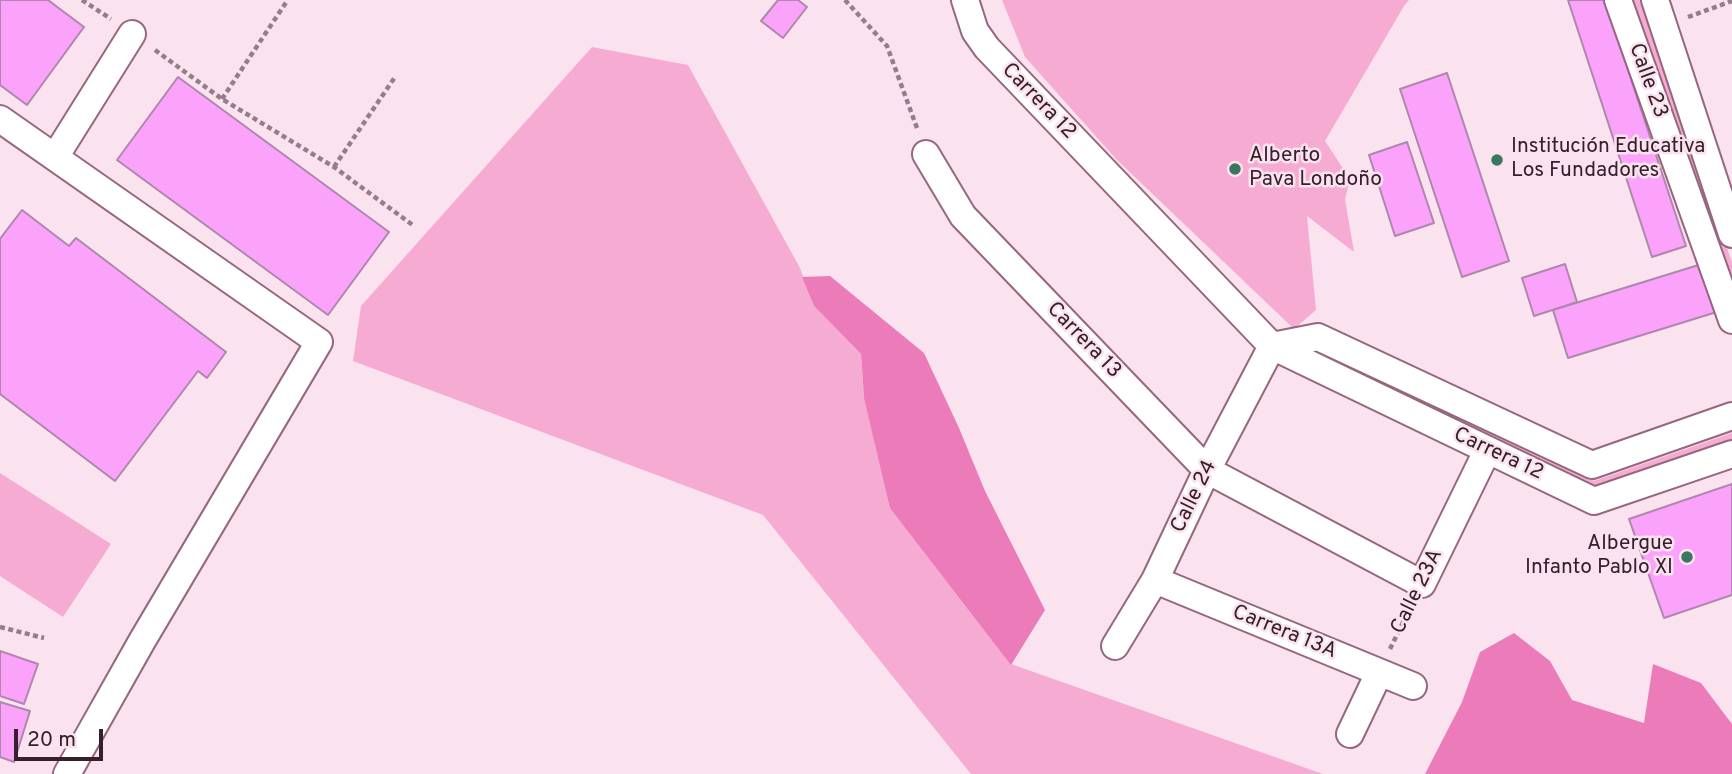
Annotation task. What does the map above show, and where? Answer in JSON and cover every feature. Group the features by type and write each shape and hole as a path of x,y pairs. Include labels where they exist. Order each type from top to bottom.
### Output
{"street":[{"name":"Carrera 12","path":"965,0 975,31 987,48 1272,346 1594,501 1732,454"},
{"name":"Calle 23","path":"1618,0 1732,320"},
{"name":"Calle 23","path":"1655,0 1732,234"},
{"path":"55,157 132,34"},
{"path":"0,119 319,342 142,641 67,774"},
{"name":"Carrera 13","path":"926,154 963,216 1207,470 1422,584"},
{"name":"Carrera 12","path":"1272,346 1318,337 1592,465 1732,416"},
{"name":"Calle 24","path":"1115,646 1155,580 1207,470 1272,346"},
{"name":"Calle 23A","path":"1422,584 1488,451"},
{"name":"Carrera 13A","path":"1155,580 1413,686"},
{"path":"1350,734 1379,673"}],"path":[{"path":"82,0 222,99 334,167 414,226"},
{"path":"845,0 887,46 926,154"},
{"path":"222,99 286,1"},
{"path":"1664,25 1732,1"},
{"path":"334,167 395,77"},
{"name":"Calle 23A","path":"1379,673 1422,584"},
{"path":"0,626 44,638"}],"shaded area":[{"name":"Alberto Pava Londoño","path":"1002,0 1409,0 1325,141 1350,179 1345,199 1354,252 1307,216 1316,310 1294,329 1117,160 1025,57"},
{"path":"1630,0 1640,0 1732,262 1732,286"},
{"path":"592,47 688,65 800,268 814,306 861,354 864,398 1011,664 1323,774 971,774 763,515 353,361 361,306"},
{"path":"830,276 924,353 985,491 1045,610 1011,665 890,508 864,398 861,354 814,306 802,277"},
{"path":"1340,356 1594,481 1732,433 1732,446 1597,488 1348,366"},
{"path":"0,473 111,544 63,617 0,576"},
{"path":"1514,633 1550,661 1572,700 1644,723 1653,664 1701,683 1732,724 1732,774 1425,774 1462,702 1480,652"}],"building":[{"path":"0,0 48,0 84,27 27,105 0,85"},
{"path":"778,0 798,0 807,7 783,38 761,21"},
{"path":"1568,0 1605,0 1686,246 1652,257"},
{"path":"1447,73 1509,261 1462,277 1400,89"},
{"path":"178,77 389,232 328,315 117,160"},
{"path":"1407,142 1434,223 1395,236 1369,155"},
{"path":"22,210 69,246 76,238 226,352 207,378 198,371 115,481 0,394 0,239"},
{"path":"1705,263 1720,311 1568,358 1553,310"},
{"path":"1565,264 1577,302 1534,316 1522,278"},
{"name":"Albergue Infanto Pablo XI","path":"1732,484 1732,595 1664,618 1629,519"},
{"path":"0,651 38,664 24,704 0,696"},
{"path":"0,702 30,711 14,762 0,757"}],"place":[{"name":"Institución Educativa Los Fundadores","path":"1497,160"},
{"name":"Alberto Pava Londoño","path":"1235,169"},
{"name":"Albergue Infanto Pablo XI","path":"1687,557"}]}
